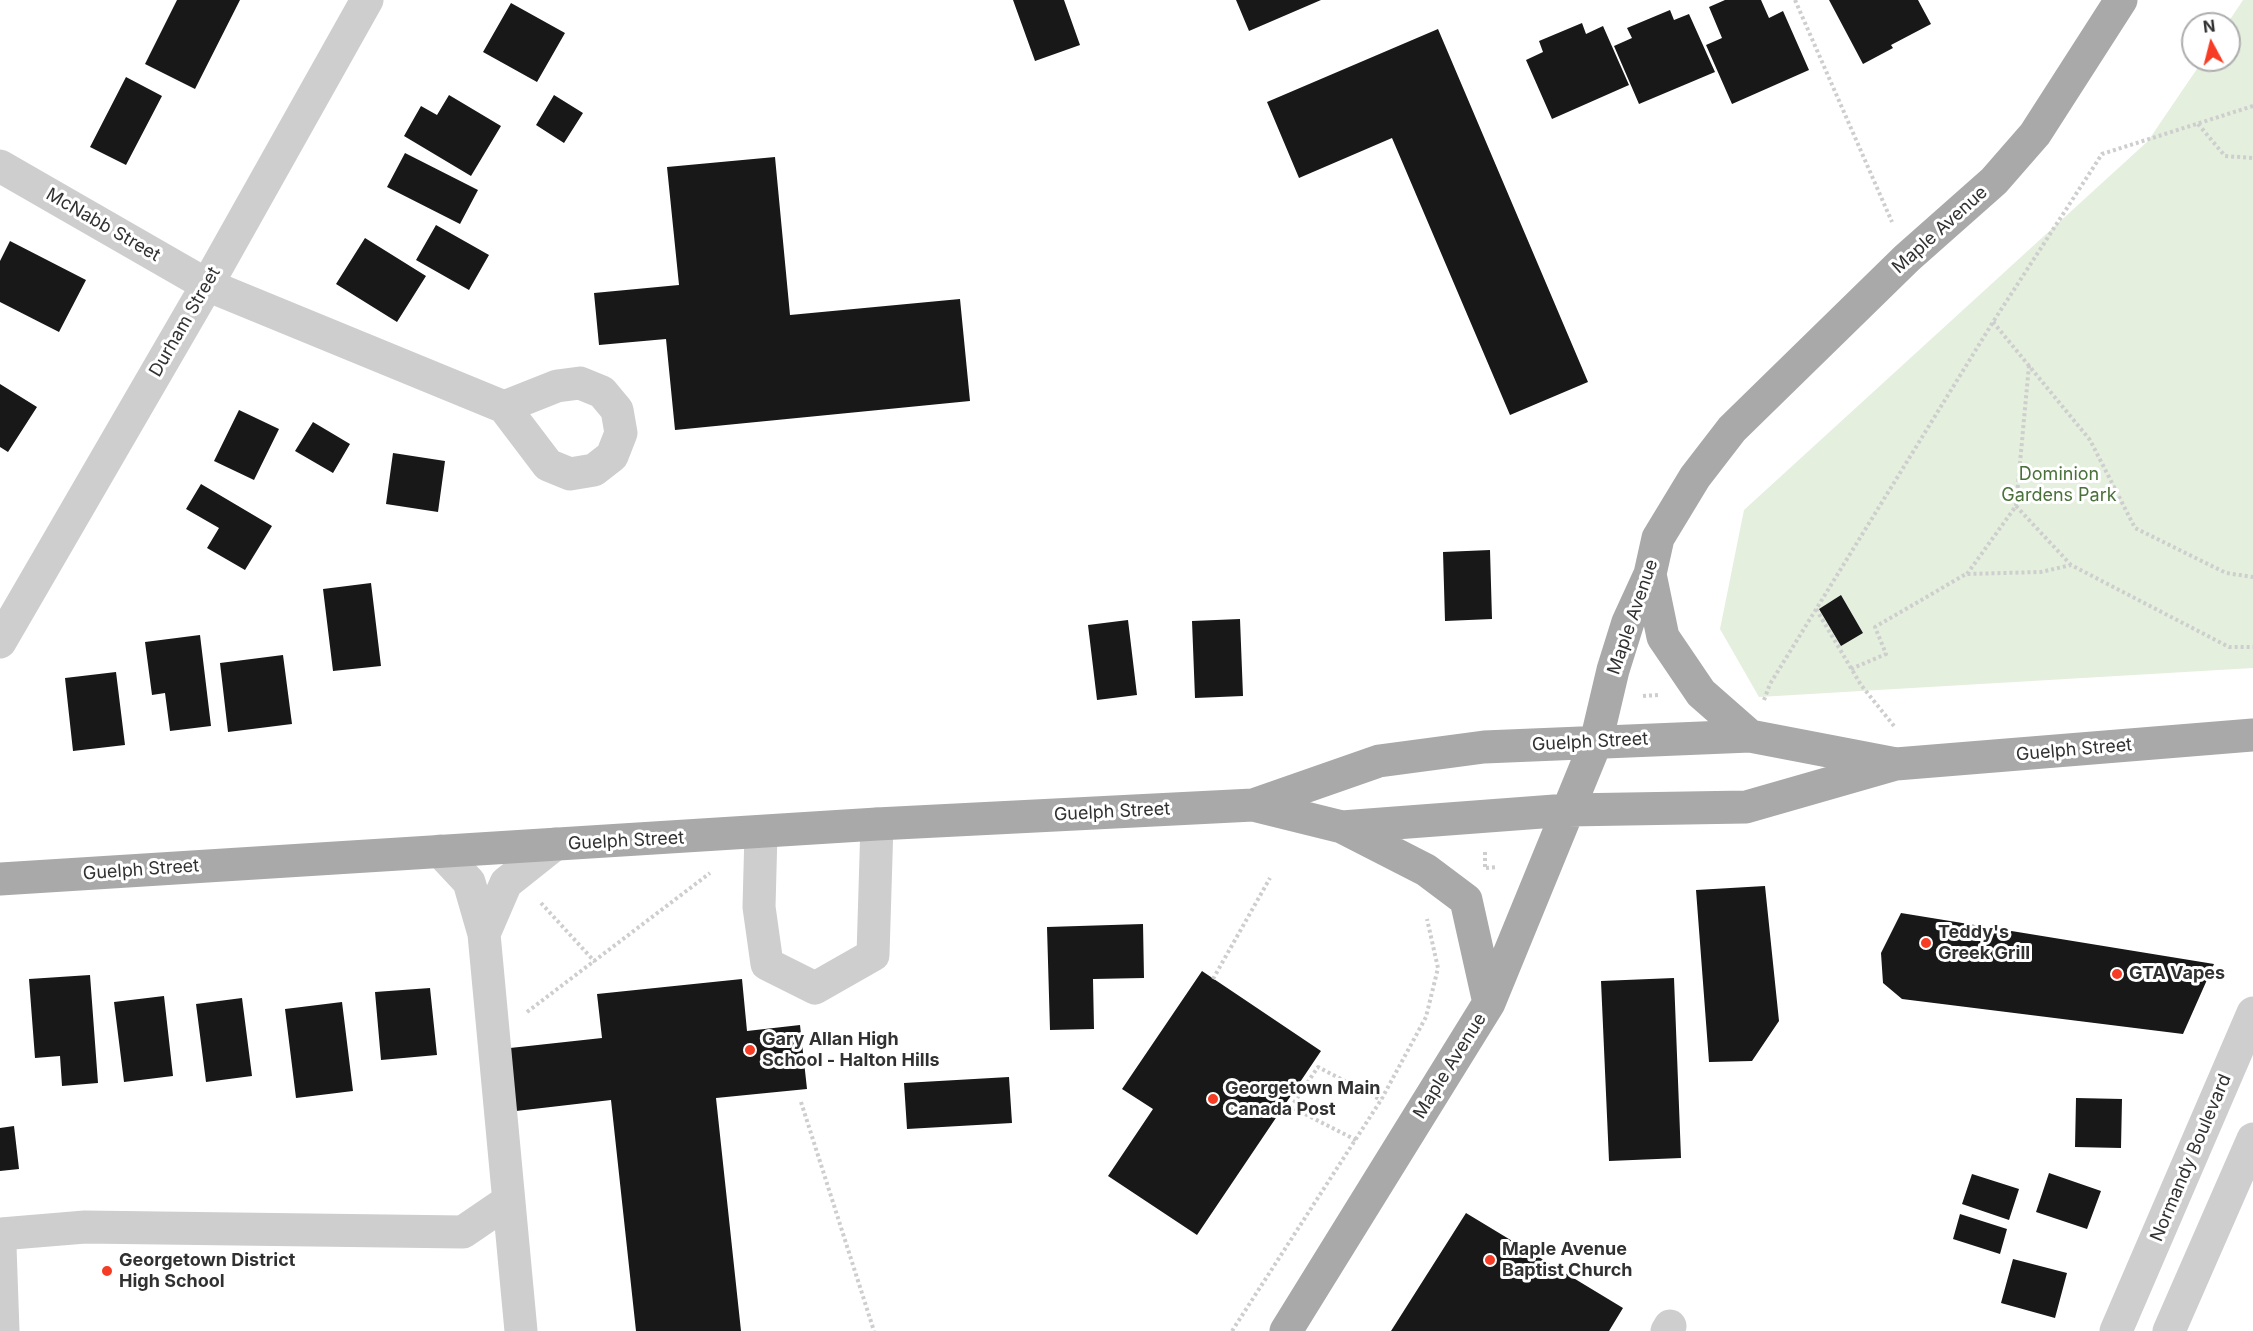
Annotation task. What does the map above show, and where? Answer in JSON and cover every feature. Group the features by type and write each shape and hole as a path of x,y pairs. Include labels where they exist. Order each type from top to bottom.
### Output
{"main road":[{"name":"Maple Avenue","path":"1286,1331 1489,1003 1596,742 1613,670 1628,622 1650,574 1658,538 1695,477 1732,429 1907,258 1994,181 2035,134 2121,0"},
{"path":"1650,574 1663,637 1701,693 1750,736"},
{"name":"Guelph Street","path":"1253,805 1342,827 1568,810 1746,807 1910,763 2253,735"},
{"name":"Guelph Street","path":"0,879 877,824 1253,805 1379,761 1484,747 1750,736 1910,763"},
{"path":"1342,827 1426,870 1466,900 1489,1003"}],"street":[{"name":"Durham Street","path":"0,642 207,285 366,0"},
{"name":"McNabb Street","path":"0,166 207,285 504,407"},
{"path":"761,833 759,907 767,964 815,988 873,955 877,824"},
{"path":"484,934 506,883 555,844"},
{"path":"440,851 469,882 484,934 507,1202 521,1331"},
{"name":"Normandy Boulevard","path":"2253,1013 2122,1317 2171,1327 2253,1139"},
{"path":"0,1234 86,1227 463,1232 507,1202"},
{"path":"0,1246 3,1331"}],"path":[{"path":"1795,0 1907,258"},
{"path":"1750,736 1770,684 1994,322 2102,154 2253,106"},
{"path":"2198,124 2225,156 2253,158"},
{"path":"1994,322 2090,440 2135,528 2226,573 2253,577"},
{"path":"1851,669 1886,654 1875,627 1966,574 2016,506 2029,365"},
{"path":"2016,506 2071,565 2229,647 2253,647"},
{"path":"1966,574 2041,572 2071,565"},
{"path":"1816,609 1910,763"},
{"path":"1646,696 1658,695"},
{"path":"1485,848 1485,868 1498,867"},
{"path":"491,1028 524,1014 595,962 715,868"},
{"path":"516,876 595,962"},
{"path":"1214,979 1270,878"},
{"path":"1232,1331 1381,1100 1425,1017 1438,968 1428,921 1422,913"},
{"path":"1356,1140 1291,1107 1318,1067 1381,1100"},
{"path":"801,1102 874,1331"}],"green space":[{"name":"Dominion Gardens Park","path":"2243,0 2253,0 2253,668 1759,697 1720,629 1744,510 2148,141 2195,72 2241,72 2241,12 2235,12"}],"building":[{"path":"177,0 240,0 195,89 145,64"},
{"path":"1013,0 1064,0 1080,45 1035,61"},
{"path":"1236,0 1321,0 1249,31"},
{"path":"1725,0 1761,0 1769,18 1783,11 1809,70 1732,104 1706,45 1722,38 1709,7"},
{"path":"1829,0 1918,0 1931,24 1891,45 1893,48 1863,64"},
{"path":"511,3 565,33 537,82 483,52"},
{"path":"1670,10 1674,20 1689,14 1715,72 1639,104 1614,46 1632,38 1627,28"},
{"path":"1582,23 1586,34 1603,26 1629,85 1552,119 1526,60 1543,52 1539,41"},
{"path":"1438,29 1588,382 1510,415 1392,138 1299,178 1267,102"},
{"path":"126,77 162,96 126,165 90,147"},
{"path":"449,95 501,126 471,176 404,136 421,106 437,115"},
{"path":"554,95 583,113 564,143 536,125"},
{"path":"405,153 478,190 460,224 387,187"},
{"path":"775,157 790,315 960,299 970,401 675,430 666,339 599,345 594,293 679,285 667,167"},
{"path":"436,225 489,255 469,290 416,260"},
{"path":"365,238 426,276 397,322 336,284"},
{"path":"10,241 86,280 59,332 0,302 0,261"},
{"path":"0,384 37,407 8,452 0,447"},
{"path":"239,410 279,429 254,480 214,461"},
{"path":"313,422 350,444 333,473 295,451"},
{"path":"393,453 445,461 438,512 386,504"},
{"path":"201,484 272,526 245,570 207,548 219,528 186,509"},
{"path":"1490,550 1492,619 1445,621 1443,552"},
{"path":"371,583 381,666 333,671 323,589"},
{"path":"1841,595 1863,633 1841,646 1819,609"},
{"path":"1240,619 1243,696 1195,698 1192,621"},
{"path":"1128,620 1137,695 1097,700 1088,625"},
{"path":"200,635 211,726 170,731 165,693 152,695 145,642"},
{"path":"283,655 292,724 228,732 220,663"},
{"path":"116,672 125,745 73,751 65,678"},
{"path":"1765,886 1779,1021 1752,1061 1709,1062 1696,890"},
{"path":"1901,913 2214,964 2183,1034 1902,999 1883,983 1881,953"},
{"path":"1143,924 1144,978 1093,979 1094,1029 1050,1030 1047,927"},
{"name":"Georgetown Main Canada Post","path":"1202,971 1321,1051 1197,1235 1108,1176 1153,1109 1122,1089"},
{"path":"90,975 98,1083 62,1086 60,1056 35,1058 29,979"},
{"path":"1674,978 1681,1158 1609,1161 1601,981"},
{"path":"742,979 747,1031 800,1025 807,1089 716,1098 741,1331 636,1331 611,1100 516,1111 510,1048 602,1038 597,994"},
{"path":"430,988 437,1055 381,1060 375,992"},
{"path":"164,996 173,1076 124,1082 114,1002"},
{"path":"242,998 252,1076 206,1082 196,1004"},
{"path":"342,1002 353,1091 296,1098 285,1009"},
{"path":"1009,1077 1012,1123 907,1129 904,1083"},
{"path":"2076,1098 2122,1099 2121,1148 2075,1147"},
{"path":"14,1126 19,1169 0,1171 0,1128"},
{"path":"2049,1173 2101,1191 2087,1229 2036,1212"},
{"path":"1972,1174 2019,1189 2009,1220 1962,1204"},
{"name":"Maple Avenue Baptist Church","path":"1466,1213 1623,1308 1609,1331 1391,1331"},
{"path":"1960,1214 2007,1229 2000,1254 1953,1239"},
{"path":"2013,1259 2067,1273 2055,1318 2001,1303"}],"place":[{"name":"Teddy's Greek Grill","path":"1926,943"},
{"name":"GTA Vapes","path":"2117,974"},
{"name":"Gary Allan High School - Halton Hills","path":"750,1050"},
{"name":"Georgetown Main Canada Post","path":"1213,1099"},
{"name":"Maple Avenue Baptist Church","path":"1490,1260"},
{"name":"Georgetown District High School","path":"107,1271"}]}
